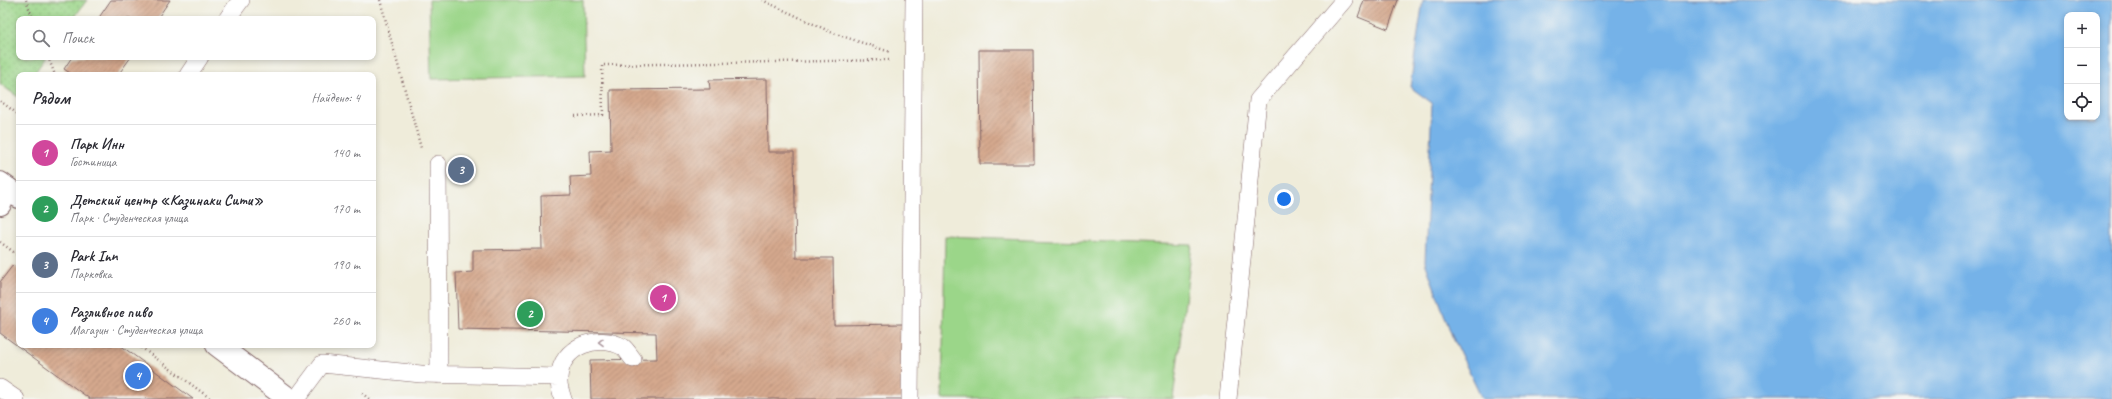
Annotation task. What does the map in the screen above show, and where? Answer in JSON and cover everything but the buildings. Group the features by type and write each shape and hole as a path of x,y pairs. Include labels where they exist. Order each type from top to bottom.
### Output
{"street":[{"path":"222,348 289,399"}],"lane":[{"path":"229,16 241,0"},
{"path":"910,399 914,0"},
{"path":"1228,399 1258,100 1344,0"},
{"path":"190,72 198,60"},
{"path":"438,164 439,375"},
{"path":"563,399 559,377 566,357 583,344 604,340 624,348 633,359"},
{"path":"296,399 322,364 439,375 559,377"},
{"path":"0,388 16,399"}],"path":[{"path":"26,0 32,16"},
{"path":"380,0 426,164 438,164"},
{"path":"762,0 833,33 913,60"},
{"path":"49,60 54,72"},
{"path":"575,116 603,115 602,65 913,60"},
{"path":"0,100 16,113"},
{"path":"0,242 16,254"},
{"path":"142,348 211,399"}],"green space":[{"path":"0,0 87,0 75,16 16,16 16,60 44,60 35,72 16,72 16,96 0,84"},
{"path":"429,0 583,0 585,76 431,79"},
{"path":"945,236 1192,245 1173,399 942,399"}],"water":[{"path":"1423,0 2112,0 2112,399 1482,399 1452,336 1425,262 1432,103 1410,87"}],"place":[{"name":"Park Inn","path":"461,170"},
{"name":"Парк Инн","path":"663,298"},
{"name":"Детский центр «Казинаки Сити»","path":"530,314"},
{"name":"Разливное пиво","path":"138,376"}]}
